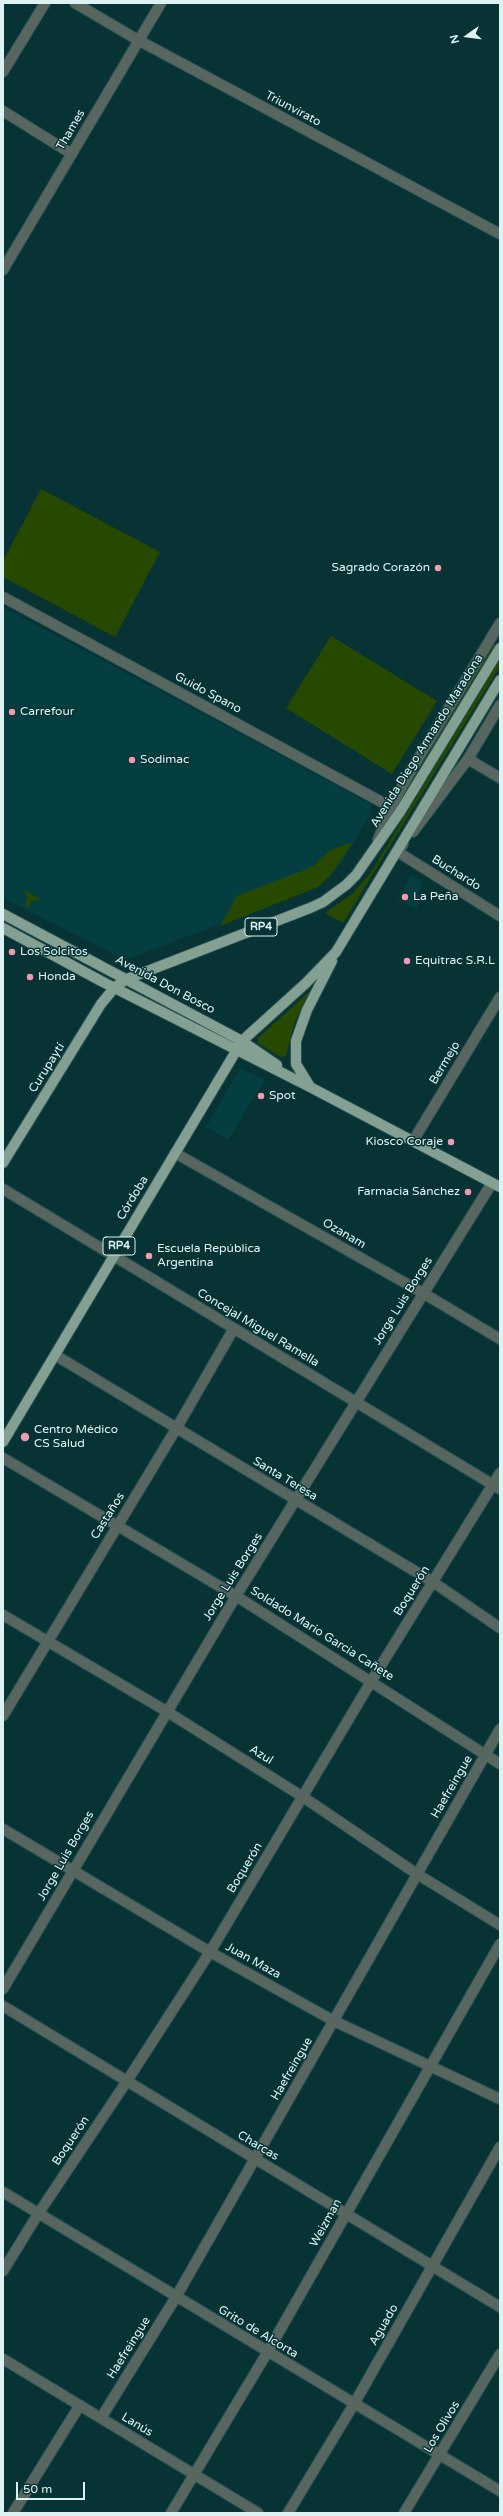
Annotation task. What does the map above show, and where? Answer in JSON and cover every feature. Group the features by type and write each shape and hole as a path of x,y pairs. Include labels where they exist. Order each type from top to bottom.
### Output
{"main road":[{"name":"Avenida Diego Armando Maradona","path":"115,987 127,979 323,902 336,894 356,875 375,847 395,810 500,648"},
{"name":"RP4","path":"236,1050 242,1040 306,983 336,952 398,852 500,680"},
{"name":"Avenida Don Bosco","path":"3,914 242,1040 310,1087"},
{"name":"Avenida Don Bosco","path":"3,928 496,1185"},
{"path":"310,1087 296,1064 296,1041 307,1010 336,952"},
{"name":"Curupaytí","path":"3,1163 101,1004 115,987"},
{"name":"Córdoba","path":"3,1442 236,1050"}],"street":[{"path":"3,72 45,3"},
{"name":"Triunvirato","path":"75,3 138,40 500,234"},
{"name":"Thames","path":"3,270 161,3"},
{"path":"3,111 72,154"},
{"name":"Guido Spano","path":"3,597 395,810"},
{"name":"Avenida Diego Armando Maradona","path":"395,810 413,767 500,623"},
{"path":"398,852 468,758 500,705"},
{"path":"468,758 500,778"},
{"name":"Buchardo","path":"398,852 500,916"},
{"name":"Bermejo","path":"413,1141 500,997"},
{"name":"Ozanam","path":"175,1152 423,1293 500,1339"},
{"name":"Jorge Luis Borges","path":"3,1989 236,1596 423,1293 496,1185"},
{"name":"Concejal Miguel Ramella","path":"3,1189 233,1330 356,1401 496,1487"},
{"name":"Castaños","path":"3,1716 46,1641 176,1429 233,1330"},
{"name":"Santa Teresa","path":"55,1355 295,1501 433,1582 500,1628"},
{"name":"Soldado Mario García Cañete","path":"3,1458 236,1596 372,1680 500,1764"},
{"name":"Boquerón","path":"3,2271 38,2214 127,2081 210,1952 372,1680 433,1582 496,1487 500,1473"},
{"name":"Azul","path":"3,1615 166,1712 303,1797 418,1874 500,1925"},
{"name":"Haefreingue","path":"102,2418 176,2297 500,1730"},
{"name":"Juan Maza","path":"3,1829 210,1952 334,2021 500,2099"},
{"name":"Weizman","path":"170,2513 268,2353 429,2066 500,1944"},
{"name":"Charcas","path":"3,2006 500,2307"},
{"name":"Aguado","path":"288,2513 354,2404 500,2147"},
{"name":"Grito de Alcorta","path":"3,2192 268,2353 500,2491"},
{"name":"Los Olivos","path":"404,2513 496,2369 500,2354"},
{"name":"Lanús","path":"3,2359 258,2513"},
{"path":"13,2513 80,2405"}],"shaded area":[{"path":"3,607 371,804 371,812 345,858 331,875 318,887 125,960 3,898"},
{"path":"411,875 423,882 417,894 423,897 416,909 398,899"},
{"path":"240,1068 265,1080 228,1140 206,1127"}],"green space":[{"path":"41,489 160,552 115,637 3,577 3,561"},
{"path":"331,636 437,701 392,774 286,708"},
{"path":"493,645 496,645 412,781 406,788"},
{"path":"500,659 500,666 343,923 325,913 353,893 371,872"},
{"path":"353,842 331,875 318,887 220,926 237,896 312,867 330,850"},
{"path":"24,890 40,899 32,901 27,908 25,907 27,898"},
{"path":"311,990 294,1024 286,1056 281,1057 258,1043 258,1038"}],"place":[{"name":"Sagrado Corazón","path":"438,568"},
{"name":"Carrefour","path":"12,712"},
{"name":"Sodimac","path":"132,760"},
{"name":"La Peña","path":"405,897"},
{"name":"Los Solcitos","path":"12,952"},
{"name":"Equitrac S.R.L","path":"407,961"},
{"name":"Honda","path":"30,977"},
{"name":"Spot","path":"261,1096"},
{"name":"Kiosco Coraje","path":"451,1142"},
{"name":"Farmacia Sánchez","path":"468,1192"},
{"name":"Escuela República Argentina","path":"149,1256"},
{"name":"Centro Médico CS Salud","path":"25,1437"}]}
